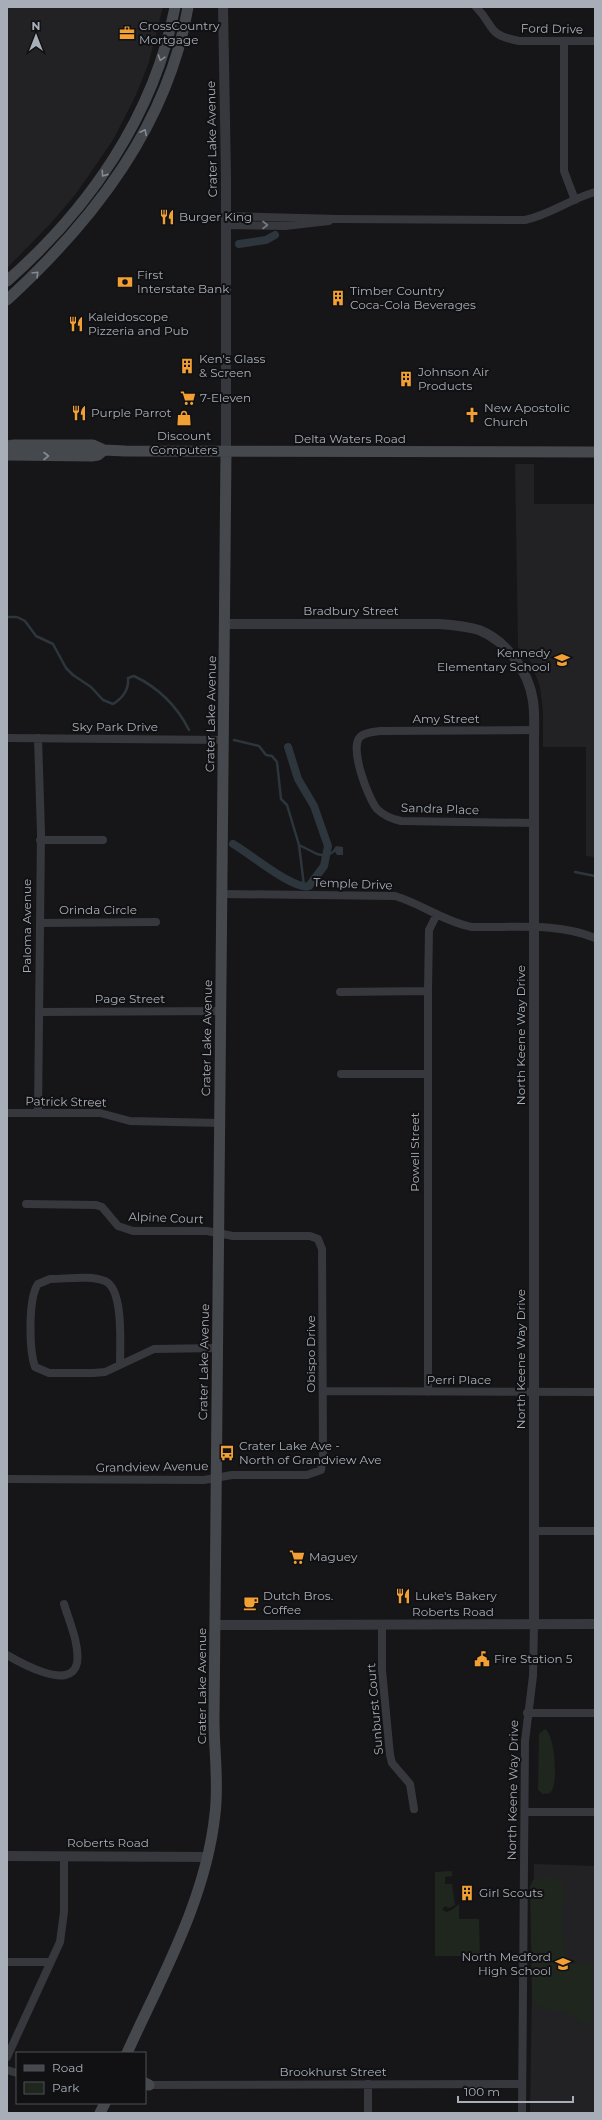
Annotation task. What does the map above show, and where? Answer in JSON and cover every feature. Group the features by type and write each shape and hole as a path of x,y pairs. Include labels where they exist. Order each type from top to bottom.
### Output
{"main road":[{"path":"7,281 48,242 72,216 94,187 129,134 157,73 175,7"},
{"path":"7,300 32,277 82,224 125,166 155,110 169,76 180,42 188,7"},
{"name":"Delta Waters Road","path":"7,446 93,445 104,450 226,452 595,452"},
{"name":"Delta Waters Road","path":"7,455 92,456 98,455 104,450"},
{"name":"Crater Lake Avenue","path":"130,2049 190,1913 208,1857 214,1820 216,1792 214,1732 226,452"},
{"path":"100,2113 104,2104"}],"street":[{"name":"Crater Lake Avenue","path":"223,7 226,221 226,452"},
{"name":"Ford Drive","path":"476,7 496,34 519,41 595,41"},
{"path":"564,41 564,171 575,200"},
{"path":"226,221 338,219 524,220 544,215 595,192"},
{"name":"Bradbury Street","path":"225,624 439,624 458,625 476,630"},
{"name":"North Keene Way Drive","path":"476,630 490,636 506,649 524,671 533,698 534,730 534,1624 533,1676 528,1713 525,1812 522,2113"},
{"name":"Amy Street","path":"359,738 364,734 380,731 534,730"},
{"name":"Sky Park Drive","path":"7,738 223,740"},
{"name":"Paloma Avenue","path":"38,738 40,840 38,1113"},
{"name":"Sandra Place","path":"359,738 356,750 356,759 374,805 393,819 401,821 535,823"},
{"path":"40,840 103,840"},
{"name":"Temple Drive","path":"222,894 386,895 412,902 462,925 472,927 572,929 595,938"},
{"name":"Powell Street","path":"428,1392 427,1074 429,930 437,914"},
{"name":"Orinda Circle","path":"40,923 156,922"},
{"path":"340,992 428,991"},
{"name":"Page Street","path":"39,1012 221,1011"},
{"path":"341,1074 427,1074"},
{"name":"Patrick Street","path":"7,1113 100,1113 130,1121 220,1123"},
{"name":"Alpine Court","path":"26,1204 96,1205 102,1207 118,1226 133,1231 219,1232 233,1236 310,1236 318,1239"},
{"name":"Obispo Drive","path":"318,1239 322,1249 323,1455 320,1470"},
{"path":"120,1365 118,1302 112,1285 106,1281 96,1279 50,1279 38,1284 32,1298 32,1353 35,1367 49,1373 105,1372 120,1365 154,1349 218,1348"},
{"name":"Perri Place","path":"323,1391 595,1392"},
{"name":"Grandview Avenue","path":"7,1479 204,1480 232,1475 307,1475 320,1470"},
{"path":"534,1531 595,1531"},
{"path":"7,1655 40,1672 66,1674 74,1670 77,1656 64,1604"},
{"name":"Roberts Road","path":"215,1625 595,1624"},
{"name":"Sunburst Court","path":"382,1625 382,1670 390,1755 392,1763 410,1784 414,1809"},
{"path":"528,1713 595,1713"},
{"path":"525,1812 595,1812"},
{"name":"Roberts Road","path":"7,1856 208,1857"},
{"path":"7,2057 60,1942 63,1927 64,1856"},
{"path":"7,1962 50,1962"},
{"name":"Brookhurst Street","path":"146,2084 522,2084"},
{"path":"368,2084 368,2113"}],"shaded area":[{"path":"7,7 163,7 149,62 136,95 113,140 75,195 51,223 7,268"},
{"name":"Kennedy Elementary School","path":"515,464 534,464 534,504 595,504 595,857 586,856 586,747 543,747 543,711 540,687 531,662 518,647"},
{"path":"336,846 343,847 343,855 337,855 335,852 331,853"},
{"name":"North Medford High School","path":"534,1864 595,1866 595,2113 530,2113"}],"green space":[{"path":"545,1729 551,1740 555,1760 555,1771 553,1788 550,1793 543,1794 538,1790 539,1734"},
{"path":"452,1871 452,1876 445,1877 445,1884 452,1884 455,1905 449,1908 445,1906 442,1910 447,1912 459,1904 459,1919 479,1919 480,1956 435,1956 435,1872"},
{"path":"552,1878 558,1880 564,1887 563,1939 564,1950 567,1958 571,1964 592,1965 591,2023 582,2023 570,2015 543,2008 532,2001 530,1886 533,1880"}],"waterway":[{"path":"239,244 266,240 275,235"},
{"path":"7,617 17,617 25,621 36,636 53,644 66,668 73,675 91,687 103,700 113,704 117,702 126,689 128,678 134,676 151,686 166,698 179,713 189,730"},
{"path":"234,740 259,746 266,755 272,756 277,762 281,799 287,805 299,845 317,854 326,856 333,852"},
{"path":"233,844 282,877 302,886 309,886 324,866 328,846 314,806 298,779 288,747"},
{"path":"299,845 304,886"},
{"path":"575,872 595,876"}],"place":[{"name":"CrossCountry Mortgage","path":"127,33"},
{"name":"Burger King","path":"167,217"},
{"name":"First Interstate Bank","path":"125,282"},
{"name":"Timber Country Coca-Cola Beverages","path":"338,298"},
{"name":"Kaleidoscope Pizzeria and Pub","path":"76,324"},
{"name":"Ken's Glass & Screen","path":"187,366"},
{"name":"Johnson Air Products","path":"406,379"},
{"name":"7-Eleven","path":"188,398"},
{"name":"Purple Parrot","path":"79,413"},
{"name":"New Apostolic Church","path":"472,415"},
{"name":"Discount Computers","path":"184,418"},
{"name":"Kennedy Elementary School","path":"562,660"},
{"name":"Crater Lake Ave - North of Grandview Ave","path":"227,1453"},
{"name":"Maguey","path":"297,1557"},
{"name":"Luke's Bakery","path":"403,1596"},
{"name":"Dutch Bros. Coffee","path":"251,1603"},
{"name":"Fire Station 5","path":"482,1659"},
{"name":"Girl Scouts","path":"467,1893"},
{"name":"North Medford High School","path":"563,1964"}]}
